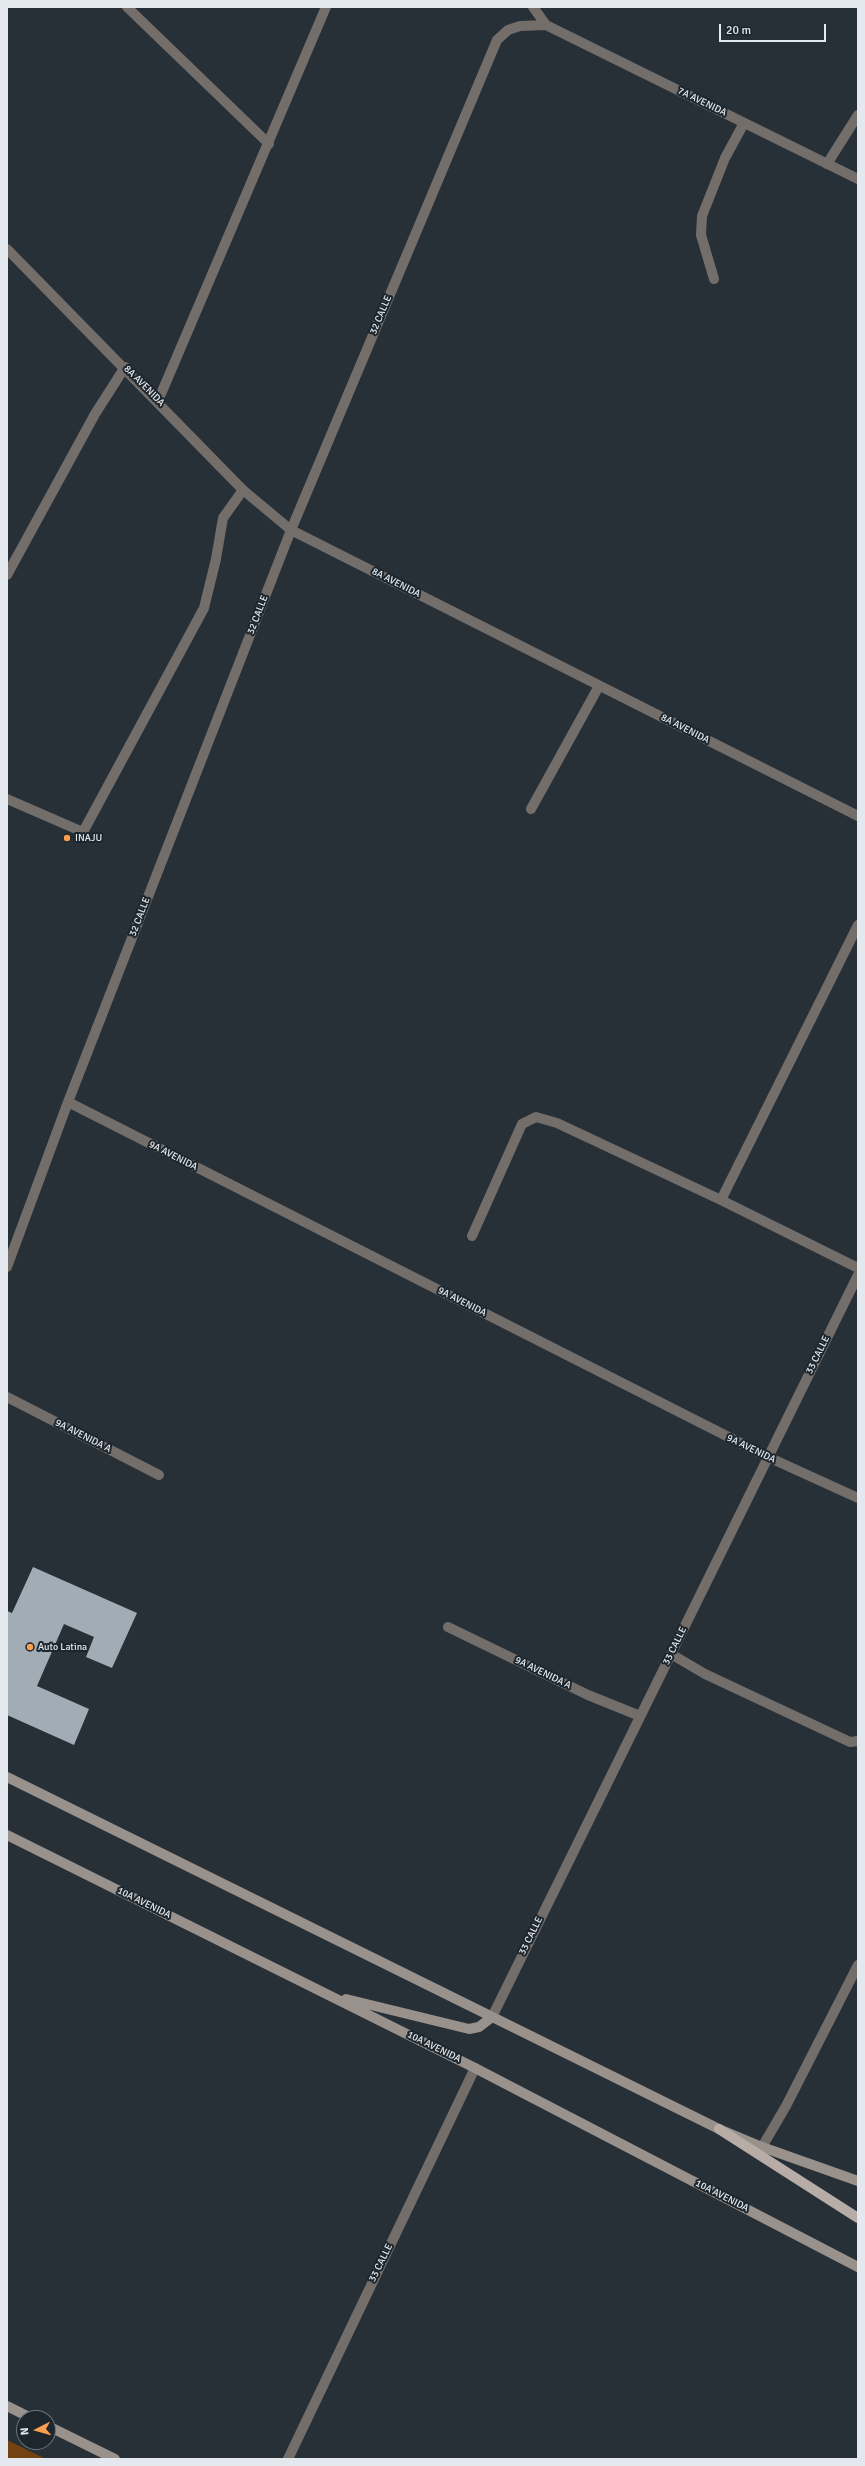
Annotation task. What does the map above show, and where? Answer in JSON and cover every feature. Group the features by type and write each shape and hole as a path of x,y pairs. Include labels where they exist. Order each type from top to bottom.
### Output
{"main road":[{"path":"7,1777 719,2129 762,2147 858,2181"},
{"name":"10A AVENIDA","path":"7,1835 475,2068 858,2267"},
{"path":"327,1994 468,2029 479,2028 492,2017"},
{"path":"719,2129 858,2218"},
{"path":"7,2406 16,2410"},
{"path":"56,2430 115,2459"}],"street":[{"path":"127,7 269,144"},
{"path":"158,400 269,144 326,7"},
{"path":"533,7 546,25"},
{"name":"7A AVENIDA","path":"546,25 858,180"},
{"name":"32 CALLE","path":"7,1268 68,1102 291,530 497,40 508,30 520,26 546,25"},
{"path":"827,164 858,115"},
{"path":"714,279 701,235 702,216 725,158 744,123"},
{"name":"8A AVENIDA","path":"7,249 158,400 243,490 291,530 858,816"},
{"path":"7,575 95,414 125,367"},
{"path":"7,799 83,832 204,608 216,559 223,518 243,490"},
{"path":"531,809 599,686"},
{"path":"721,1200 858,925"},
{"name":"9A AVENIDA","path":"68,1102 768,1457 858,1498"},
{"path":"472,1236 522,1124 536,1117 557,1122 721,1200 858,1268"},
{"name":"33 CALLE","path":"492,2017 858,1275"},
{"name":"9A AVENIDA A","path":"7,1397 159,1475"},
{"name":"9A AVENIDA A","path":"448,1627 588,1695 640,1716"},
{"path":"671,1654 705,1674 850,1742 858,1741"},
{"path":"762,2147 786,2106 858,1965"},
{"name":"33 CALLE","path":"288,2459 475,2068"}],"shaded area":[{"path":"7,2440 16,2444 16,2450 28,2450 46,2459 7,2459"}],"building":[{"name":"Auto Latina","path":"33,1567 137,1613 112,1668 86,1657 94,1637 64,1624 37,1686 89,1709 74,1745 7,1715 7,1611 12,1613"}],"place":[{"name":"INAJU","path":"67,838"},
{"name":"Auto Latina","path":"30,1647"}]}
